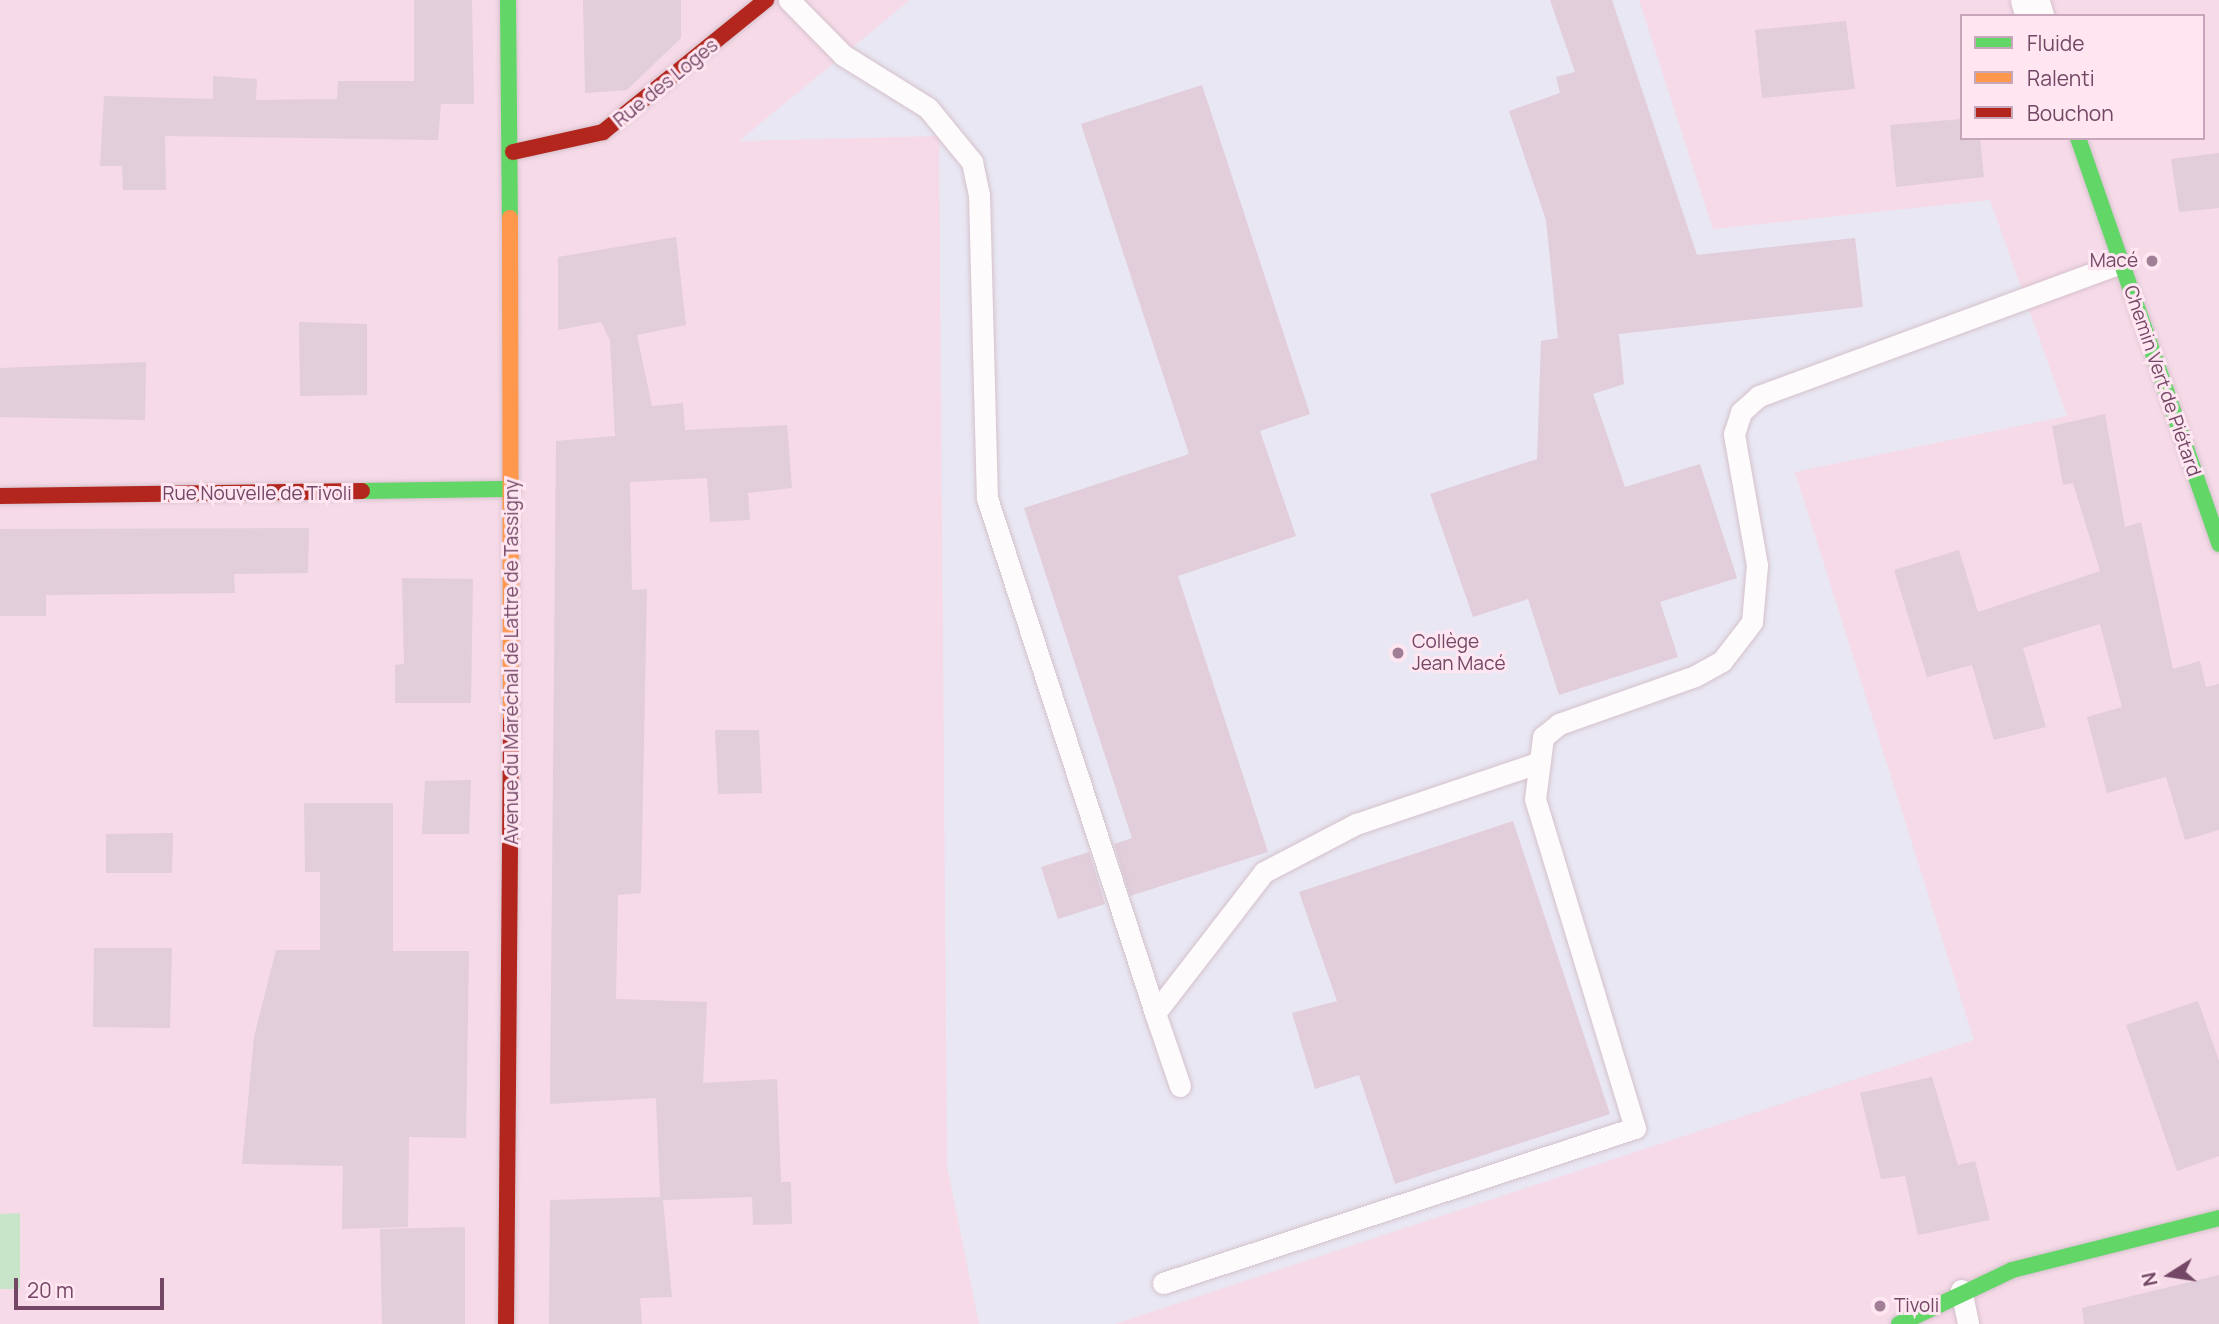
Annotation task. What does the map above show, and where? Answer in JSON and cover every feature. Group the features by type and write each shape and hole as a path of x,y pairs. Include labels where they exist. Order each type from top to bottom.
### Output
{"street":[{"name":"Avenue du Maréchal de Lattre de Tassigny","path":"506,1324 513,489 513,152 508,0"},
{"name":"Rue des Loges","path":"513,152 603,132 766,0"},
{"name":"Chemin Vert de Piétard","path":"2079,140 2219,544"},
{"name":"Rue Nouvelle de Tivoli","path":"0,496 513,489"},
{"path":"1899,1324 1961,1290 2012,1270 2219,1218"}],"lane":[{"path":"789,0 843,55 928,108 972,162 979,195 987,498 1180,1086"},
{"path":"1163,1283 1635,1128 1547,851 1535,799 1536,763 1543,737 1559,724 1695,676 1722,661 1752,622 1757,565 1734,434 1741,412 1759,396 2121,263"},
{"path":"1155,1013 1264,872 1356,824 1536,763"},
{"path":"1961,1290 1968,1324"}],"shaded area":[{"path":"0,0 2219,0 2219,1324 0,1324"},
{"name":"Collège Jean Macé","path":"910,0 1639,0 1713,229 1990,200 2067,416 1795,472 1974,1040 1115,1324 979,1324 947,1166 939,136 739,141"},
{"path":"20,1213 20,1289 0,1289 0,1214"}],"building":[{"path":"414,0 472,0 474,104 441,104 438,140 165,136 166,190 123,190 122,166 100,166 104,96 213,99 213,76 257,79 256,100 337,99 338,81 414,81"},
{"path":"583,0 681,0 681,38 627,90 585,93"},
{"path":"1550,0 1612,0 1697,255 1855,238 1863,307 1619,334 1624,384 1593,394 1625,487 1700,464 1737,578 1660,602 1678,657 1559,695 1528,599 1473,617 1430,494 1537,459 1541,341 1558,338 1546,220 1509,111 1560,93 1556,77 1575,72"},
{"path":"1846,21 1855,89 1762,98 1755,30"},
{"path":"1202,85 1310,414 1260,431 1296,536 1178,576 1268,852 1130,896 1114,844 1132,838 1024,508 1189,454 1081,124"},
{"path":"1960,119 1960,140 1980,140 1984,177 1896,187 1890,125"},
{"path":"2219,153 2219,208 2179,212 2171,159"},
{"path":"676,237 686,325 637,335 652,406 683,403 685,430 787,425 792,488 748,493 750,520 710,522 707,478 630,482 632,590 647,589 641,893 618,895 616,999 707,1002 703,1083 777,1079 781,1182 791,1182 792,1224 753,1225 752,1197 663,1200 672,1297 640,1298 642,1324 549,1324 550,1200 660,1197 656,1098 550,1104 556,441 615,436 610,340 601,322 558,330 558,257"},
{"path":"299,322 367,324 367,395 300,396"},
{"path":"146,362 145,420 0,417 0,368"},
{"path":"2105,414 2125,527 2141,522 2173,669 2200,661 2206,687 2219,684 2219,830 2185,840 2166,777 2107,793 2087,717 2122,707 2100,624 2023,648 2046,727 1994,740 1972,665 1927,677 1894,570 1959,550 1978,612 2100,571 2073,483 2063,485 2052,426"},
{"path":"309,528 308,573 234,574 235,593 46,595 46,616 0,616 0,529"},
{"path":"402,578 473,579 471,703 395,703 395,665 404,664"},
{"path":"715,730 759,730 762,793 718,794"},
{"path":"471,780 469,834 422,834 425,781"},
{"path":"304,803 393,803 393,951 469,951 466,1138 409,1137 408,1227 342,1229 343,1166 242,1164 254,1037 276,950 320,950 320,872 305,872"},
{"path":"1513,821 1610,1114 1395,1184 1359,1075 1315,1089 1292,1013 1337,1001 1299,892"},
{"path":"173,833 172,873 106,873 106,834"},
{"path":"1089,852 1105,904 1058,919 1041,867"},
{"path":"94,948 172,948 170,1028 93,1027"},
{"path":"2198,1001 2219,1061 2219,1156 2177,1171 2126,1025"},
{"path":"1932,1077 1958,1165 1975,1161 1990,1220 1918,1235 1905,1176 1881,1179 1860,1093"},
{"path":"465,1227 465,1324 382,1324 380,1229"},
{"path":"2219,1275 2219,1324 2084,1324 2082,1308"}],"traffic: fast":[{"path":"508,0 510,218"},
{"path":"2079,140 2219,544"},
{"path":"362,491 513,489"},
{"path":"1899,1324 2012,1270 2219,1218"}],"traffic: slow":[{"path":"510,218 511,721"}],"traffic: jam":[{"path":"513,152 603,132 766,0"},
{"path":"0,496 362,491"},
{"path":"506,1324 511,721"}],"place":[{"name":"Macé","path":"2152,261"},
{"name":"Collège Jean Macé","path":"1398,653"},
{"name":"Tivoli","path":"1880,1306"}]}
